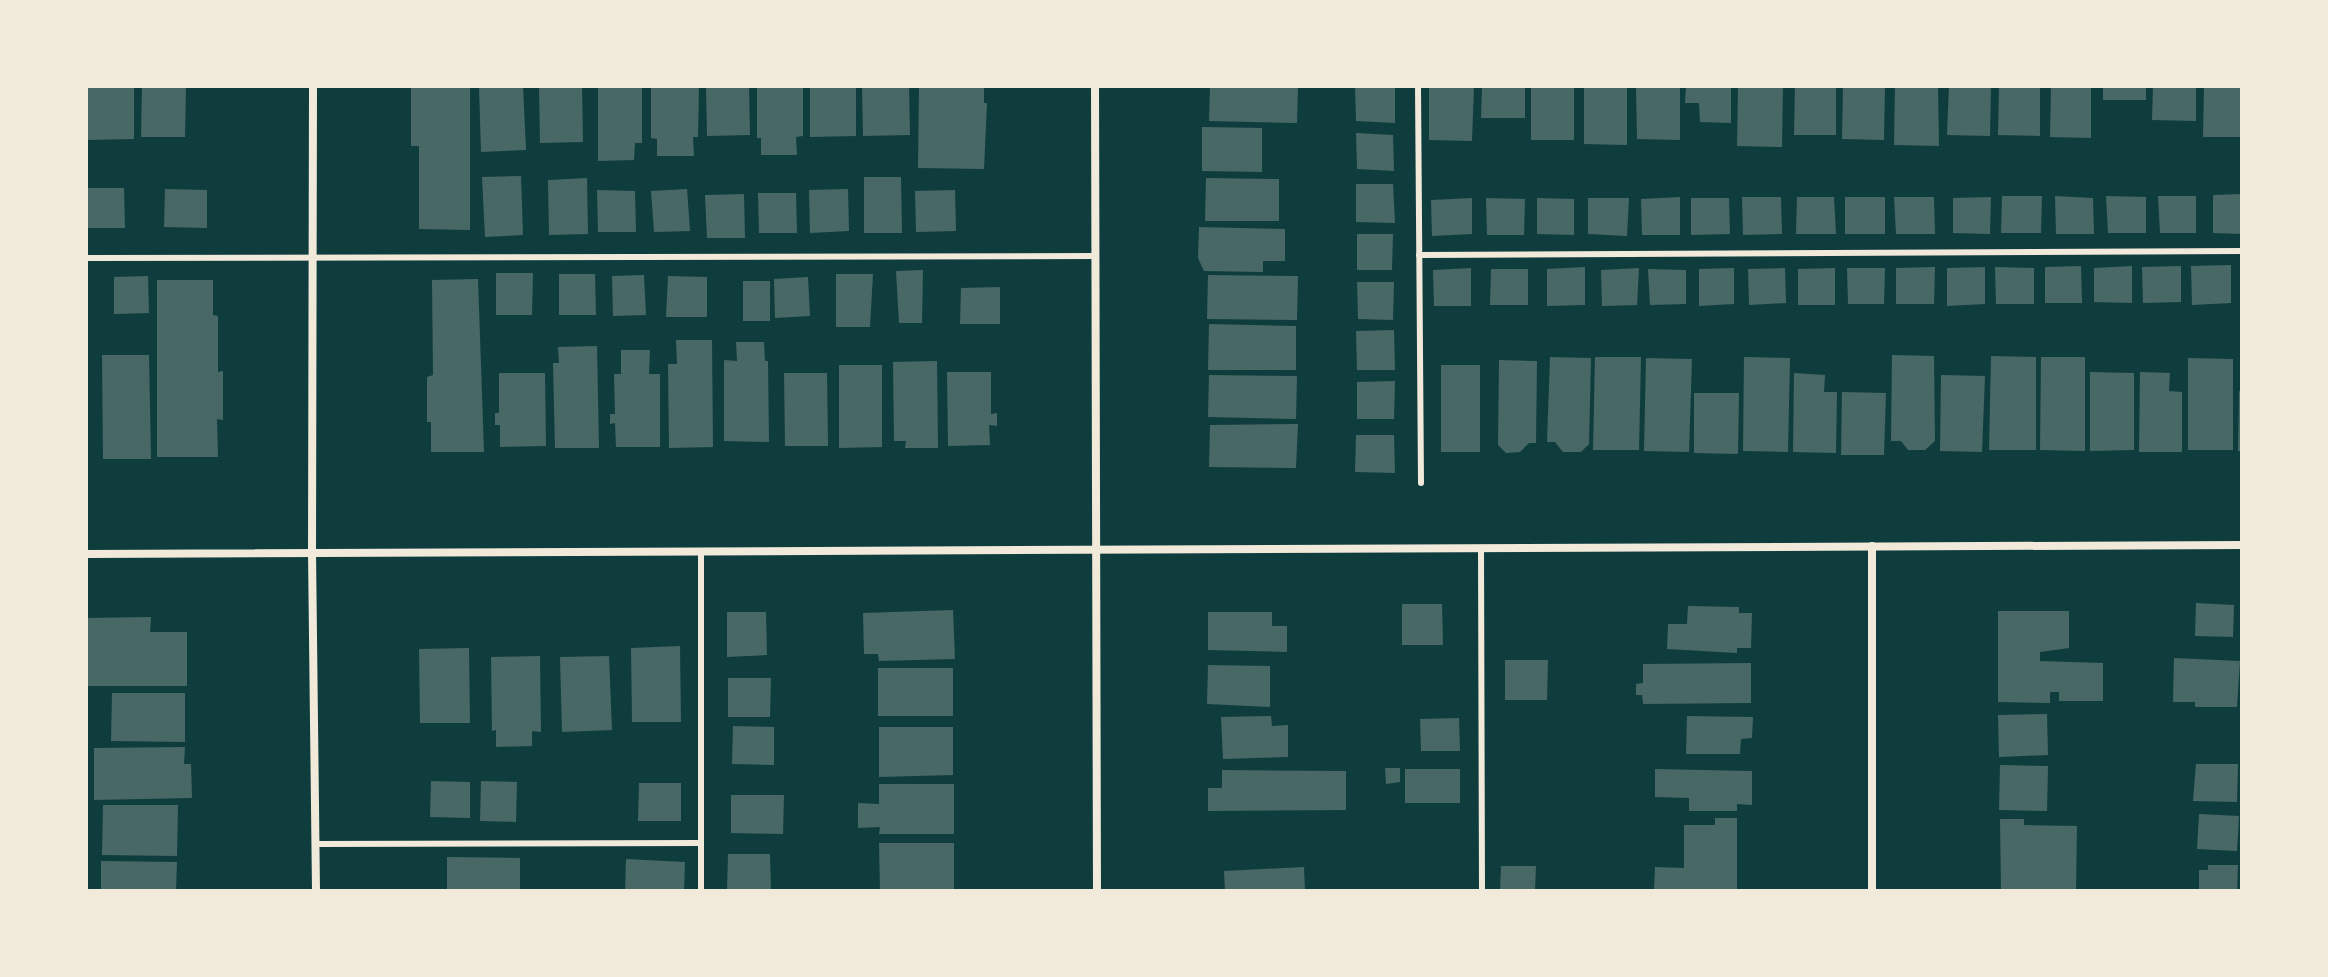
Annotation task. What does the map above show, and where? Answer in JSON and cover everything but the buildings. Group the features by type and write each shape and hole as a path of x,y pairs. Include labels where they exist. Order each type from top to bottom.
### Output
{"street":[{"path":"313,86 312,552 316,891"},
{"path":"1095,86 1097,891"},
{"path":"86,554 2242,545"},
{"path":"1872,546 1872,891"}],"lane":[{"path":"1418,86 1421,483"},
{"path":"1419,255 2242,251"},
{"path":"86,258 314,255 1096,256"},
{"path":"1481,548 1482,891"},
{"path":"701,551 701,891"},
{"path":"316,844 701,843"}]}
